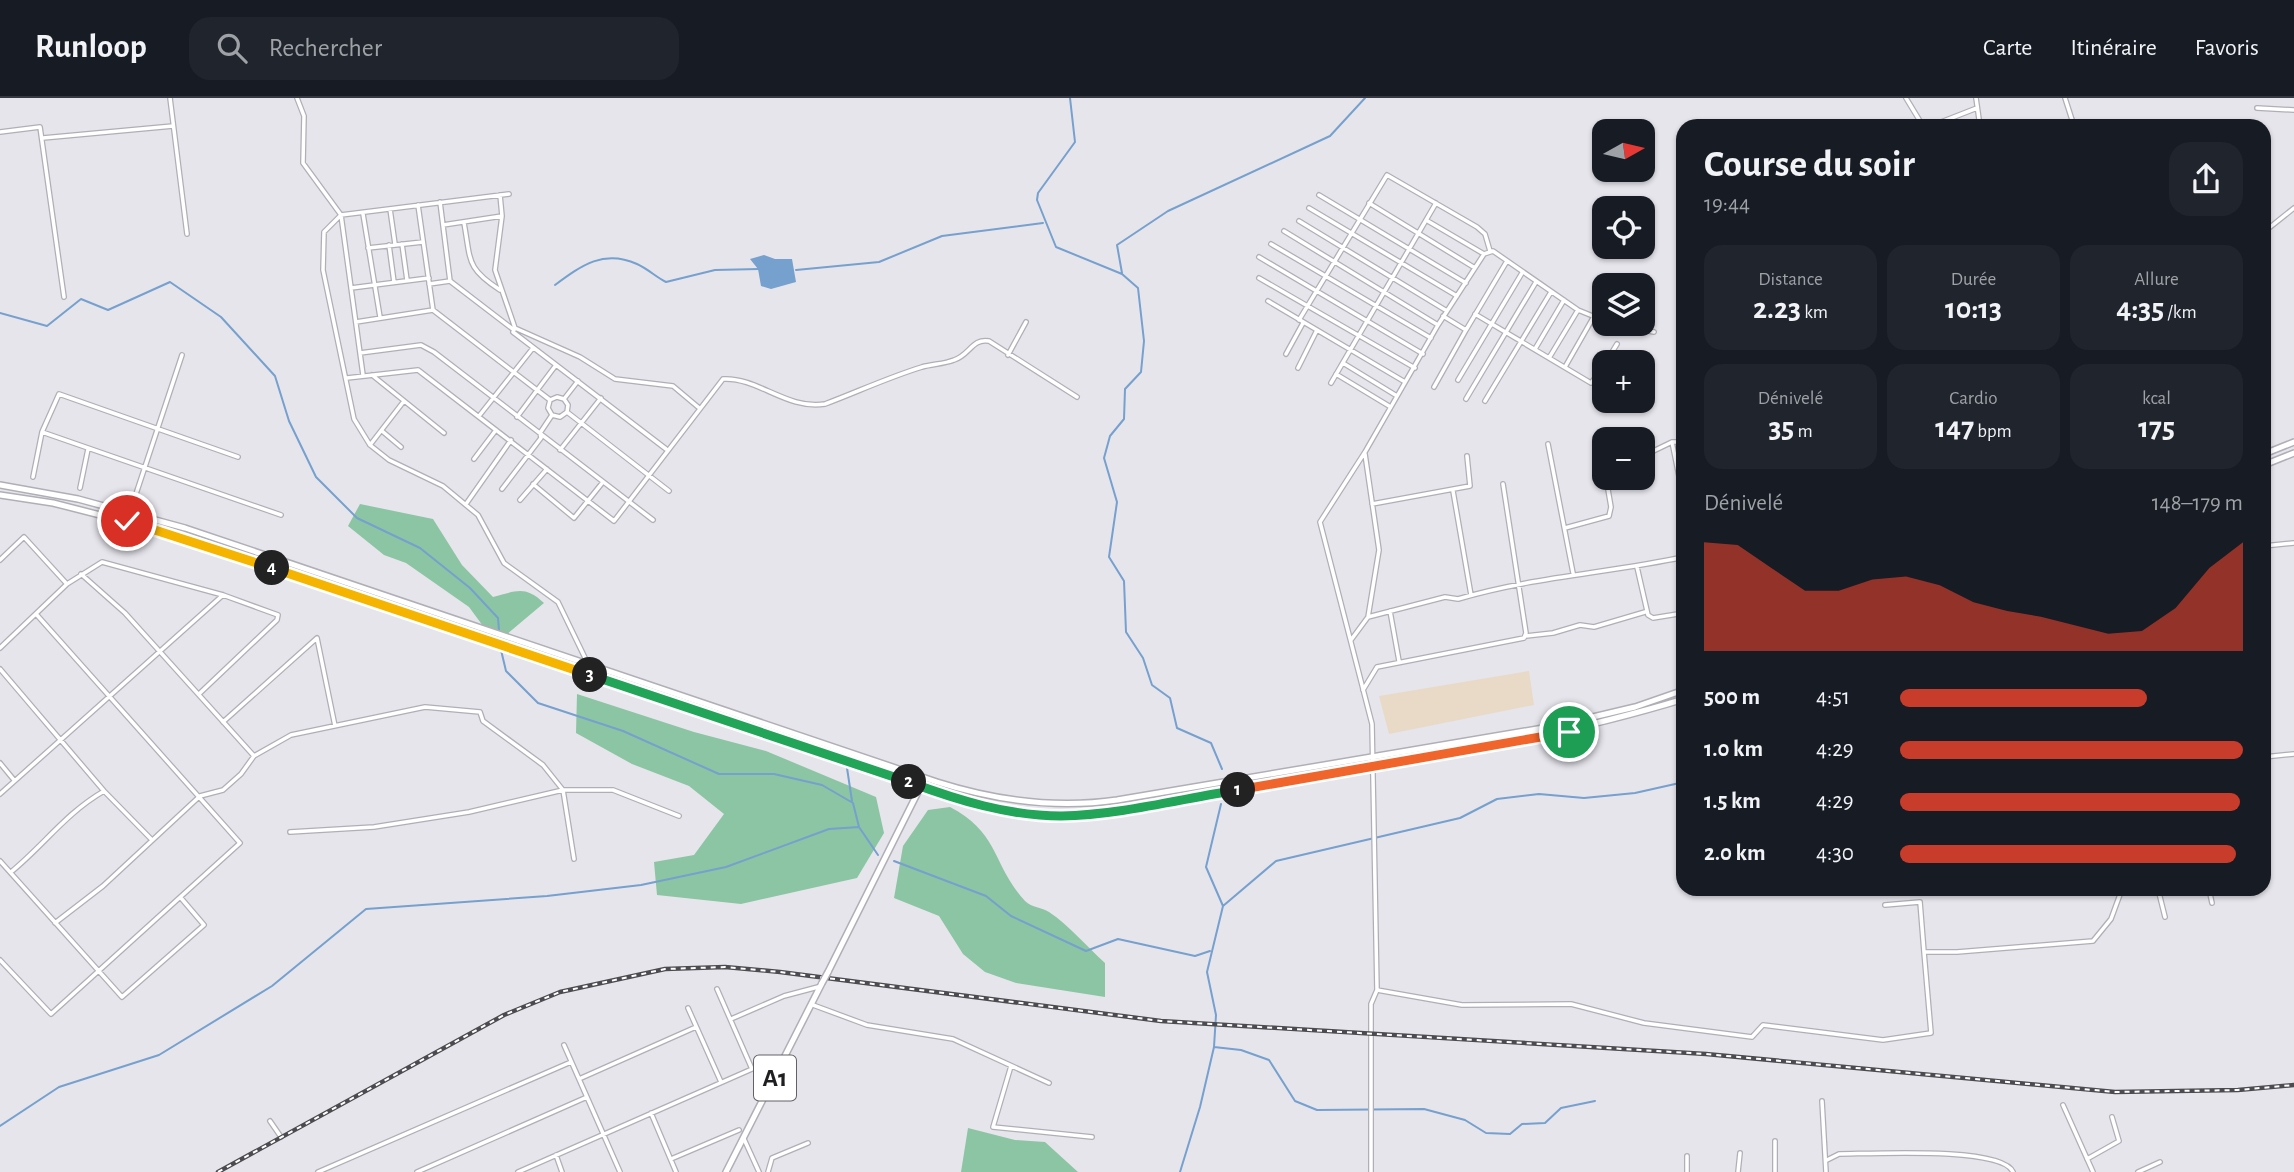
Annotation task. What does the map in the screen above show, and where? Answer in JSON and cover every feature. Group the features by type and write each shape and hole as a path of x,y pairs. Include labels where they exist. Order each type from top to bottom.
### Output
{"main road":[{"path":"2271,451 2294,442"},
{"path":"2271,462 2294,453"},
{"path":"0,485 130,512 925,778 995,799 1026,803 1093,804 1375,757 1555,726 1635,707 1676,694"},
{"path":"0,495 53,503 155,529 922,787 992,808 1063,816 1116,811 1569,732 1676,701"},
{"name":"A1","path":"726,1172 813,1005 925,778"}],"street":[{"path":"170,98 187,234"},
{"path":"297,98 304,116 303,163 341,215 363,375"},
{"path":"1906,98 1919,119"},
{"path":"1976,98 1979,119"},
{"path":"2064,98 2072,119"},
{"path":"1949,119 1977,108"},
{"path":"2257,108 2294,110"},
{"path":"42,138 173,126"},
{"path":"0,132 40,127 64,297"},
{"path":"1286,354 1308,305 1387,175 1485,234 1490,251 1592,317"},
{"path":"509,194 341,215 324,232 323,270 354,419 370,445 389,460 443,486 466,504 482,521 504,563 553,596 589,666"},
{"path":"500,195 502,216 495,270 514,330"},
{"path":"1319,195 1466,283"},
{"path":"440,202 450,281 666,449"},
{"path":"1368,203 1475,268"},
{"path":"1331,383 1436,203"},
{"path":"418,205 433,310 550,400"},
{"path":"1309,208 1457,296"},
{"path":"2271,226 2294,208"},
{"path":"390,209 394,282"},
{"path":"363,214 380,317"},
{"path":"443,225 502,216"},
{"path":"1426,220 1484,254"},
{"path":"1299,221 1447,311"},
{"path":"464,222 471,265 477,275 502,291"},
{"path":"1284,231 1438,324"},
{"path":"368,248 424,242"},
{"path":"402,244 407,280"},
{"path":"1270,244 1431,338"},
{"path":"1371,1172 1371,1004 1377,990 1375,757 1372,724 1320,522 1365,452 1443,316 1484,254 1490,251"},
{"path":"1259,257 1423,354"},
{"path":"1434,387 1507,261"},
{"path":"1458,380 1522,274"},
{"path":"351,288 429,278"},
{"path":"1259,278 1415,368"},
{"path":"429,284 450,281"},
{"path":"1466,399 1536,282"},
{"path":"1485,401 1550,292"},
{"path":"1535,349 1564,300"},
{"path":"1268,301 1405,382"},
{"path":"356,322 433,310"},
{"path":"1549,358 1578,310"},
{"path":"1475,314 1592,382"},
{"path":"1443,316 1466,330"},
{"path":"1565,367 1592,320"},
{"path":"1008,355 1026,321"},
{"path":"514,330 580,357 615,379 673,386 699,407"},
{"path":"1298,368 1317,330"},
{"path":"347,378 418,370 614,521 666,449 723,379 747,384 809,407 825,404 922,367 953,361 965,356 974,343 982,340 989,341 1077,397"},
{"path":"1613,350 1617,344"},
{"path":"360,353 421,345 653,520"},
{"path":"479,416 533,348"},
{"path":"130,512 182,355"},
{"path":"1343,363 1397,396"},
{"path":"517,417 556,365"},
{"path":"371,374 444,433"},
{"path":"1336,374 1389,406"},
{"path":"564,398 578,381"},
{"path":"33,477 41,432 58,394 238,457"},
{"path":"550,400 564,398"},
{"path":"550,400 548,408 552,415 560,417 567,412 568,405 564,398"},
{"path":"560,450 601,398"},
{"path":"370,445 404,401"},
{"path":"567,412 669,491"},
{"path":"502,489 541,438 540,433 552,415"},
{"path":"474,459 496,430"},
{"path":"382,431 401,447"},
{"path":"41,432 281,515"},
{"path":"466,504 511,440"},
{"path":"1672,442 1676,462"},
{"path":"1655,450 1676,442"},
{"path":"1548,444 1573,573"},
{"path":"80,488 88,449"},
{"path":"1350,640 1368,617 1379,550 1365,452"},
{"path":"1373,504 1471,485 1467,456"},
{"path":"520,500 547,469"},
{"path":"533,484 574,518 603,482"},
{"path":"1503,484 1513,537 1525,635"},
{"path":"1452,490 1471,595"},
{"path":"1565,528 1609,516 1611,507 1608,490"},
{"path":"0,561 24,537 67,584"},
{"path":"2271,545 2294,543"},
{"path":"1368,617 1445,597 1458,599 1573,573 1637,567 1676,559"},
{"path":"0,648 67,584 95,565 108,561 274,612 279,618 199,694"},
{"path":"1637,567 1646,612 1653,618 1676,614"},
{"path":"81,575 125,612 254,756"},
{"path":"0,794 223,595"},
{"path":"1390,611 1399,661"},
{"path":"1363,690 1377,667 1463,651 1486,644 1508,643 1525,635 1538,636 1580,625 1594,627 1646,612"},
{"path":"0,960 51,1014 240,843 36,614"},
{"path":"223,722 317,638 335,726"},
{"path":"0,669 104,791 152,840"},
{"path":"55,923 103,886 200,796 223,790 241,774 254,756 298,732 425,707 455,707 480,712 483,721 543,765 563,789 574,859"},
{"path":"2271,756 2294,754"},
{"path":"0,763 15,780"},
{"path":"290,832 374,827 469,812 563,789 612,790 679,816"},
{"path":"11,872 34,853 78,806 104,791"},
{"path":"0,862 122,997 204,925 180,897"},
{"path":"1924,952 1957,952 2093,941 2111,919 2119,896"},
{"path":"2160,896 2165,917"},
{"path":"2210,896 2212,903"},
{"path":"1377,990 1462,1005 1571,1004 1644,1023 1752,1037 1763,1025 1883,1040 1931,1033 1920,902 1885,905"},
{"path":"730,1020 784,996 821,985"},
{"path":"518,1172 752,1069 717,989"},
{"path":"813,1005 867,1025 953,1039 1049,1083"},
{"path":"688,1008 721,1082"},
{"path":"579,1079 696,1027"},
{"path":"564,1045 620,1172"},
{"path":"318,1172 571,1062"},
{"path":"1011,1066 993,1127 1093,1136"},
{"path":"417,1172 587,1097"},
{"path":"1822,1101 1826,1172"},
{"path":"2063,1105 2093,1172"},
{"path":"650,1113 676,1172"},
{"path":"2087,1158 2119,1142 2112,1117"},
{"path":"270,1121 281,1137"},
{"path":"671,1159 739,1130"},
{"path":"744,1139 759,1172"},
{"path":"1775,1141 1775,1172"},
{"path":"768,1172 772,1158 808,1143"},
{"path":"1738,1172 1740,1153"},
{"path":"1827,1160 1839,1154 1977,1156 2006,1164 2013,1172"},
{"path":"556,1155 562,1172"},
{"path":"1687,1156 1687,1172"},
{"path":"2138,1172 2160,1162"},
{"path":"434,1164 438,1172"}],"shaded area":[{"path":"1529,671 1534,705 1389,734 1379,696"}],"green space":[{"path":"360,504 433,519 462,565 493,597 520,591 537,597 544,603 506,635 483,626 469,607 406,563 384,555 348,526"},
{"path":"577,694 694,732 766,751 876,797 884,833 857,878 741,904 657,895 654,862 694,855 724,814 689,786 632,764 576,733"},
{"path":"950,807 966,817 987,839 1006,875 1025,901 1056,917 1105,963 1105,997 1016,983 985,972 963,954 939,916 894,898 903,846 928,810"},
{"path":"968,1128 1015,1140 1045,1142 1078,1172 961,1172"}],"water":[{"path":"764,255 775,259 792,259 796,282 771,289 761,286 758,269 750,259"}],"waterway":[{"path":"1070,98 1075,142 1038,193 1037,200 1056,247 1122,274 1138,288 1144,341 1141,372 1125,389 1124,419 1110,436 1104,458 1117,502 1109,557 1124,581 1126,632 1143,658 1152,685 1170,698 1177,728 1211,743 1222,769"},
{"path":"1122,273 1117,245 1168,211 1330,136 1365,98"},
{"path":"796,270 879,262 942,236 1043,223"},
{"path":"555,285 594,261 614,258 637,264 666,282 715,270 759,269"},
{"path":"0,313 47,326 81,299 108,310 170,282 221,317 275,376 289,421 316,477 357,518 420,548 470,588 498,618 499,630"},
{"path":"501,650 506,671 538,703 623,731 719,774 774,774 822,785 853,803 859,827 878,855"},
{"path":"847,768 852,801"},
{"path":"1223,906 1276,861 1460,818 1497,799 1539,794 1584,798 1635,793 1676,784"},
{"path":"1180,1172 1200,1107 1214,1047 1216,1015 1207,972 1223,906 1206,867 1221,804"},
{"path":"0,1126 59,1087 159,1055 272,986 366,909 547,896 641,885 726,867 829,829 859,827"},
{"path":"894,861 986,896 1011,916 1086,951 1118,939 1195,956 1210,951"},
{"path":"1214,1047 1241,1050 1269,1060 1295,1101 1317,1110 1424,1109 1465,1120 1486,1133 1510,1134 1522,1124 1545,1123 1561,1108 1595,1101"}],"railway":[{"path":"218,1172 504,1015 560,992 665,969 725,967 780,972 1161,1021 1706,1054 2115,1092 2238,1090 2294,1085"}],"route":[{"path":"127,521 922,787 992,808 1023,813 1063,816 1116,811 1569,732"}]}
